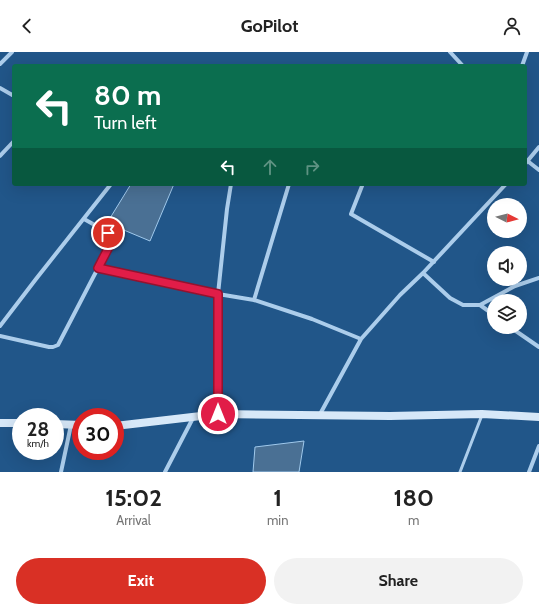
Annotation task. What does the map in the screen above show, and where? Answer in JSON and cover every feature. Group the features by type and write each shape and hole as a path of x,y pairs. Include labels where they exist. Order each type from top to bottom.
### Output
{"street":[{"path":"0,64 12,52"},
{"path":"450,52 461,64"},
{"path":"523,64 527,52"},
{"path":"0,88 12,95"},
{"path":"0,156 12,142"},
{"path":"527,160 539,147"},
{"path":"527,162 539,170"},
{"path":"0,326 109,186"},
{"path":"218,414 218,294 230,186"},
{"path":"254,300 288,186"},
{"path":"362,186 351,214 434,262"},
{"path":"319,416 361,339 400,294 434,262 504,186"},
{"path":"0,336 49,347 56,346 60,341 111,243 112,237 108,233 84,219"},
{"path":"98,268 218,294 254,300 312,319 361,339"},
{"path":"423,273 450,298 463,305 480,305 515,286 539,278"},
{"path":"480,305 487,310"},
{"path":"521,334 539,346"},
{"path":"124,425 218,414 390,416 482,414 539,417"},
{"path":"164,472 193,418"},
{"path":"0,422 12,423"},
{"path":"61,472 71,425 64,425"},
{"path":"529,472 539,446"}],"lane":[{"path":"460,472 482,414"}],"water":[{"path":"130,186 173,186 150,241 107,223"},
{"path":"304,441 299,472 253,472 255,447"}],"route":[{"path":"108,233 112,237 112,241 98,268 218,294 218,414"}]}
